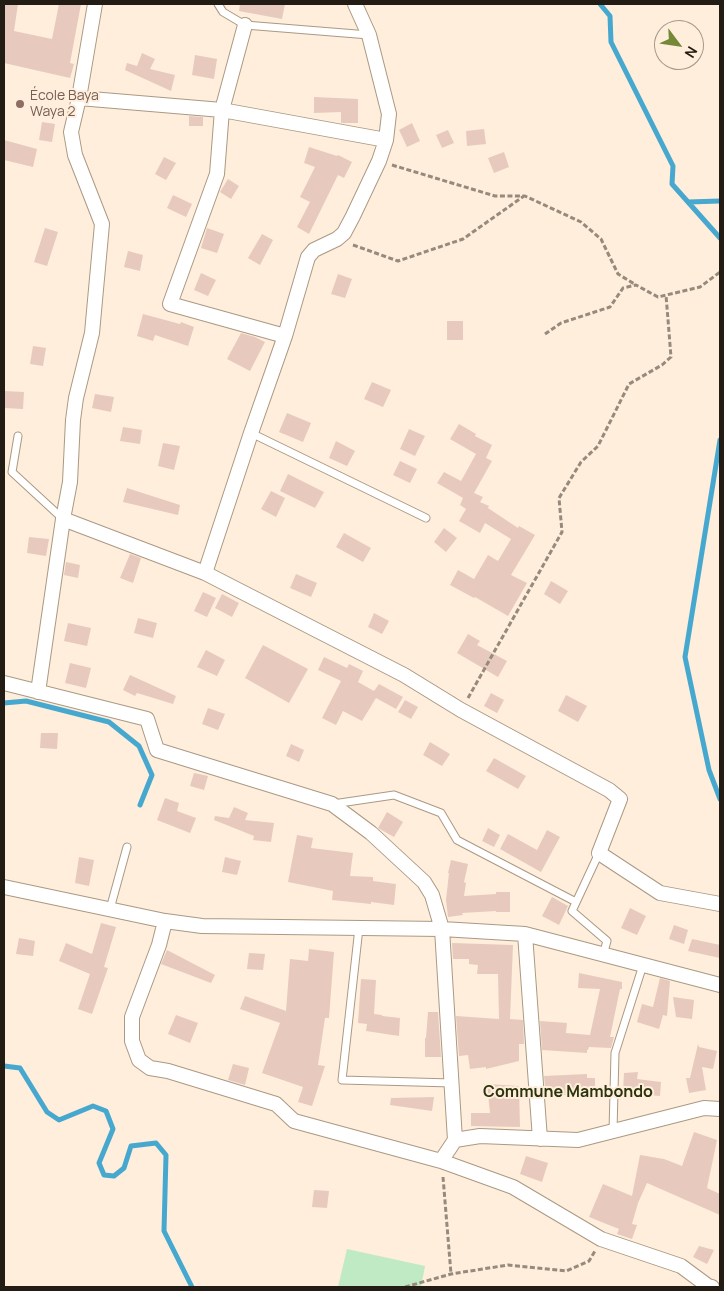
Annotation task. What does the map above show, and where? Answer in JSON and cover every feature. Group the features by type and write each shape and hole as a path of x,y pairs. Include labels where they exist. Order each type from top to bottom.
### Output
{"street":[{"path":"38,692 70,482 76,398 92,333 102,224 75,155 71,132 80,98 95,4"},
{"path":"205,573 285,336 308,257 314,250 337,239 344,233 379,162 386,140 389,114 369,35 355,4"},
{"path":"246,26 222,110 217,174 170,304 285,336"},
{"path":"80,98 222,110 386,140"},
{"path":"63,519 205,573 404,675 461,710 609,790 620,799 599,853 660,894 720,904"},
{"path":"4,683 147,719 157,750 332,804 371,832 424,882 432,895 442,929 452,1084 455,1140 441,1161"},
{"path":"4,887 202,926 442,929 525,934 720,985"},
{"path":"165,920 159,945 132,1017 132,1041 139,1060 150,1068 168,1071 276,1104 294,1121 441,1161 513,1187 601,1239 681,1266 709,1287"},
{"path":"525,934 540,1139"},
{"path":"455,1140 480,1136 578,1140 704,1108 720,1109"}],"lane":[{"path":"218,4 223,12 246,26 369,35"},
{"path":"251,433 426,518"},
{"path":"18,436 12,472 63,519"},
{"path":"332,804 394,795 413,802 441,814 457,840 576,902"},
{"path":"110,909 127,847"},
{"path":"599,853 572,912 607,941 603,955"},
{"path":"359,928 342,1080 452,1084"},
{"path":"613,1131 615,1053 643,965"}],"path":[{"path":"379,162 495,196 525,196 581,222 601,239 618,274 658,297 700,287 720,272"},
{"path":"337,239 398,261 463,239 525,196"},
{"path":"545,334 561,323 610,307 623,288 636,285"},
{"path":"461,710 562,532 559,498 581,462 598,446 629,384 662,365 671,357 666,295"},
{"path":"441,1161 451,1274"},
{"path":"405,1287 451,1274 508,1264 566,1271 589,1261 601,1239"}],"green space":[{"path":"347,1249 425,1266 421,1287 338,1287"}],"building":[{"path":"4,4 18,4 14,31 52,39 59,4 81,4 70,63 74,64 70,78 4,63"},
{"path":"240,4 285,4 282,19 239,11"},
{"path":"142,53 155,59 150,69 175,75 171,91 125,70 127,63 137,66"},
{"path":"195,55 217,59 214,79 192,75"},
{"path":"314,97 358,99 358,123 341,123 341,112 314,113"},
{"path":"189,116 203,117 203,126 189,126"},
{"path":"42,122 55,124 52,142 39,140"},
{"path":"412,123 420,141 407,147 399,130"},
{"path":"484,129 486,144 467,146 466,131"},
{"path":"448,130 454,143 442,148 436,135"},
{"path":"4,140 37,149 33,167 4,160"},
{"path":"309,147 338,155 352,162 344,178 338,175 309,234 297,227 310,202 300,197 315,167 304,163"},
{"path":"504,152 509,167 494,173 488,158"},
{"path":"164,157 176,163 166,180 155,174"},
{"path":"228,179 239,186 231,199 220,192"},
{"path":"173,195 192,204 186,217 167,208"},
{"path":"45,228 58,232 47,266 34,262"},
{"path":"207,228 224,234 217,253 201,248"},
{"path":"262,234 273,240 260,265 248,258"},
{"path":"128,251 143,255 140,271 124,267"},
{"path":"201,273 216,280 208,296 194,290"},
{"path":"338,274 352,279 345,298 331,294"},
{"path":"143,314 180,324 181,322 194,327 188,346 155,335 153,341 137,336"},
{"path":"447,321 463,321 463,340 447,340"},
{"path":"241,333 265,342 250,371 227,359"},
{"path":"33,346 46,348 43,366 30,364"},
{"path":"372,382 391,390 383,407 364,399"},
{"path":"4,391 24,392 23,409 4,408"},
{"path":"95,394 114,397 111,412 92,408"},
{"path":"287,413 311,423 303,442 279,432"},
{"path":"459,424 476,434 475,436 492,445 486,458 492,461 474,493 483,497 480,502 489,506 488,508 518,528 519,526 535,535 511,575 527,583 508,616 450,585 458,570 474,579 488,555 498,561 511,539 485,523 480,533 459,521 466,509 460,505 463,498 437,483 444,472 461,481 476,454 450,439"},
{"path":"123,427 142,430 140,444 120,441"},
{"path":"409,429 425,436 415,456 400,449"},
{"path":"336,441 355,451 347,466 329,458"},
{"path":"163,443 180,446 174,470 158,466"},
{"path":"400,461 417,469 410,483 393,475"},
{"path":"288,474 324,492 315,508 280,491"},
{"path":"127,488 180,505 178,515 123,502"},
{"path":"271,491 285,498 276,517 261,509"},
{"path":"444,528 457,538 446,552 434,542"},
{"path":"344,533 371,548 363,562 336,547"},
{"path":"29,537 49,539 46,556 27,553"},
{"path":"130,554 141,558 133,583 120,578"},
{"path":"66,562 80,565 78,578 64,575"},
{"path":"296,574 317,583 311,597 290,588"},
{"path":"551,581 568,591 560,604 544,594"},
{"path":"203,592 216,598 207,617 194,611"},
{"path":"222,594 239,603 232,617 215,608"},
{"path":"374,613 389,621 382,634 368,627"},
{"path":"138,618 157,623 153,638 134,633"},
{"path":"68,623 91,628 87,646 64,641"},
{"path":"468,634 480,641 477,645 507,661 498,677 457,653"},
{"path":"263,645 308,669 289,703 245,678"},
{"path":"206,650 225,660 217,676 197,667"},
{"path":"324,657 347,668 349,664 363,671 358,682 374,691 379,684 403,697 396,709 376,698 362,721 343,711 336,725 322,718 341,681 318,670"},
{"path":"70,663 91,668 86,688 65,683"},
{"path":"130,675 176,696 173,704 137,693 135,696 123,690"},
{"path":"491,693 504,700 497,713 484,706"},
{"path":"566,695 587,706 578,722 558,711"},
{"path":"405,700 418,707 411,719 398,712"},
{"path":"208,708 225,714 218,730 202,724"},
{"path":"41,733 58,733 57,749 40,748"},
{"path":"430,742 450,754 442,766 423,755"},
{"path":"291,744 304,750 299,762 286,756"},
{"path":"494,758 526,776 518,789 486,771"},
{"path":"194,773 208,776 204,790 190,786"},
{"path":"165,798 179,803 177,811 196,818 190,833 157,820"},
{"path":"234,807 248,813 245,820 274,823 271,842 253,840 254,836 214,820 215,816 229,818"},
{"path":"387,812 403,822 394,837 378,828"},
{"path":"488,828 500,835 494,847 482,841"},
{"path":"547,830 560,837 541,872 500,849 508,834 537,850"},
{"path":"297,835 313,838 311,848 353,853 350,876 373,877 373,881 396,884 394,905 332,900 333,891 288,882"},
{"path":"79,857 94,860 89,886 75,883"},
{"path":"225,857 241,861 237,875 222,872"},
{"path":"451,860 468,864 464,882 466,883 464,896 510,892 510,912 462,913 463,915 448,917 446,900"},
{"path":"552,897 568,906 559,925 542,916"},
{"path":"630,908 646,916 637,935 621,928"},
{"path":"101,923 116,927 104,967 108,968 92,1014 78,1009 90,974 59,961 66,943 92,954"},
{"path":"674,925 688,930 684,944 669,939"},
{"path":"19,938 35,941 33,956 16,954"},
{"path":"692,939 720,945 720,958 688,951"},
{"path":"452,943 513,945 510,1019 523,1020 524,1044 519,1044 519,1061 486,1069 486,1067 470,1069 468,1055 459,1056 456,1016 499,1019 498,974 477,974 478,965 469,964 469,959 453,959"},
{"path":"309,949 334,952 329,1018 325,1018 318,1065 325,1066 312,1106 298,1102 303,1087 262,1073 280,1023 240,1009 245,996 286,1011 290,959 308,961"},
{"path":"167,950 215,975 211,983 161,964"},
{"path":"249,953 265,954 263,970 247,969"},
{"path":"579,973 622,982 610,1037 614,1037 611,1048 589,1047 587,1053 542,1050 540,1021 567,1023 566,1033 590,1035 600,989 578,988"},
{"path":"660,978 670,981 667,1016 663,1015 659,1029 637,1022 642,1004 653,1007"},
{"path":"361,979 376,980 374,1014 400,1018 399,1036 366,1031 367,1024 358,1023"},
{"path":"673,997 694,1000 692,1019 676,1017"},
{"path":"428,1012 438,1012 441,1057 425,1057"},
{"path":"176,1015 198,1023 190,1043 168,1034"},
{"path":"698,1044 699,1047 717,1051 713,1069 702,1067 706,1090 689,1093 686,1078 690,1078"},
{"path":"233,1064 249,1068 245,1085 228,1080"},
{"path":"638,1072 637,1079 661,1082 660,1096 623,1093 624,1073"},
{"path":"587,1074 587,1078 595,1078 595,1094 546,1096 544,1076"},
{"path":"487,1084 519,1086 520,1127 471,1126 471,1113 490,1113"},
{"path":"434,1097 432,1111 390,1105 391,1098"},
{"path":"694,1132 717,1140 707,1188 720,1194 720,1215 647,1183 638,1203 632,1224 637,1225 632,1239 617,1234 619,1229 589,1217 603,1184 632,1196 640,1155 664,1159 682,1166"},
{"path":"526,1156 548,1163 542,1182 520,1174"},
{"path":"314,1190 329,1191 327,1208 312,1207"},
{"path":"699,1246 714,1250 707,1264 693,1257"}],"waterway":[{"path":"600,4 610,16 611,42 673,166 672,184 720,238"},
{"path":"688,202 720,201"},
{"path":"720,440 685,657 709,770 720,799"},
{"path":"4,703 26,701 109,722 139,746 152,775 140,805"},
{"path":"4,1066 20,1068 47,1112 59,1120 93,1106 106,1111 113,1129 99,1163 104,1175 114,1176 124,1168 131,1146 156,1143 166,1155 164,1231 192,1287"}],"place":[{"name":"École Baya Waya 2","path":"20,104"}],"district":[{"name":"Commune Mambondo","path":"568,1093"}]}
